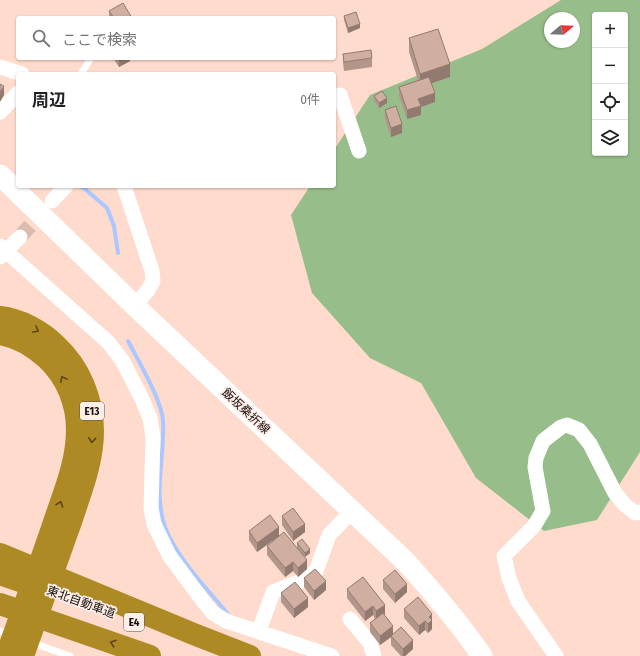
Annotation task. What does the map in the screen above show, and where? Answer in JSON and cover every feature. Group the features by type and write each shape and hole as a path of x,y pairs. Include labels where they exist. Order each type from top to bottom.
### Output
{"highway":[{"name":"E13","path":"0,317 28,325 48,337 64,352 76,370 86,390 92,418 93,432 85,481 55,544 23,656"},
{"path":"0,334 22,341 38,350 62,376 71,396 77,430 75,450 66,486 55,544 6,656"},
{"path":"0,554 250,656"},
{"name":"東北自動車道","path":"0,574 229,656"},
{"name":"E4","path":"0,604 150,656"}],"main road":[{"name":"飯坂桑折線","path":"0,175 134,306 406,562 438,597 482,656"}],"street":[{"path":"0,67 16,72"},
{"path":"336,95 340,94 359,150"},
{"path":"0,112 16,95"},
{"path":"52,201 63,188"},
{"path":"125,188 152,271 153,281 148,290 134,306"},
{"path":"20,237 2,251 108,342 122,360 142,398 150,418 152,437 151,508 154,524 161,540 180,569 213,613 226,621 332,656"},
{"path":"556,656 518,601 509,578 504,556 534,526 542,511 536,458 543,441 561,427 567,425 579,430 590,444 615,493 625,505 635,513 640,512"},
{"path":"259,631 273,592 301,581 316,571 329,535 352,511"},
{"path":"350,619 370,643 374,656"}],"lane":[{"path":"82,72 90,60"},
{"path":"0,631 70,656"}],"green space":[{"path":"561,0 640,0 640,452 597,520 544,531 476,478 421,383 370,358 312,293 291,215 309,188 336,188 336,147 370,95 482,49"}],"building":[{"path":"123,3 131,16 113,16 109,11"},
{"path":"356,12 360,24 348,28 344,16"},
{"path":"438,29 450,64 420,74 409,38"},
{"path":"371,50 372,58 344,62 343,54"},
{"path":"429,77 435,93 418,99 421,106 407,110 399,87"},
{"path":"0,84 4,86 0,93"},
{"path":"382,91 387,98 379,103 374,96"},
{"path":"396,106 402,124 391,128 385,110"},
{"path":"293,508 305,524 293,532 282,516"},
{"path":"270,515 279,527 257,543 249,531"},
{"path":"284,532 307,560 298,568 293,562 285,568 267,546"},
{"path":"302,539 310,549 305,553 297,543"},
{"path":"315,569 326,581 314,591 304,578"},
{"path":"395,570 407,584 395,594 383,580"},
{"path":"363,577 385,605 376,611 373,606 365,612 347,589"},
{"path":"295,582 308,598 294,609 281,593"},
{"path":"418,597 432,614 429,617 432,620 428,624 425,621 419,626 404,609"},
{"path":"383,613 393,626 380,636 370,623"},
{"path":"401,627 413,640 403,649 391,636"}],"waterway":[{"path":"83,188 107,208 114,226 118,253"},
{"path":"128,341 149,381 162,413 163,434 160,474 160,501 165,527 177,551 201,583 227,613"}],"tunnel":[{"path":"20,237 46,208"}]}
